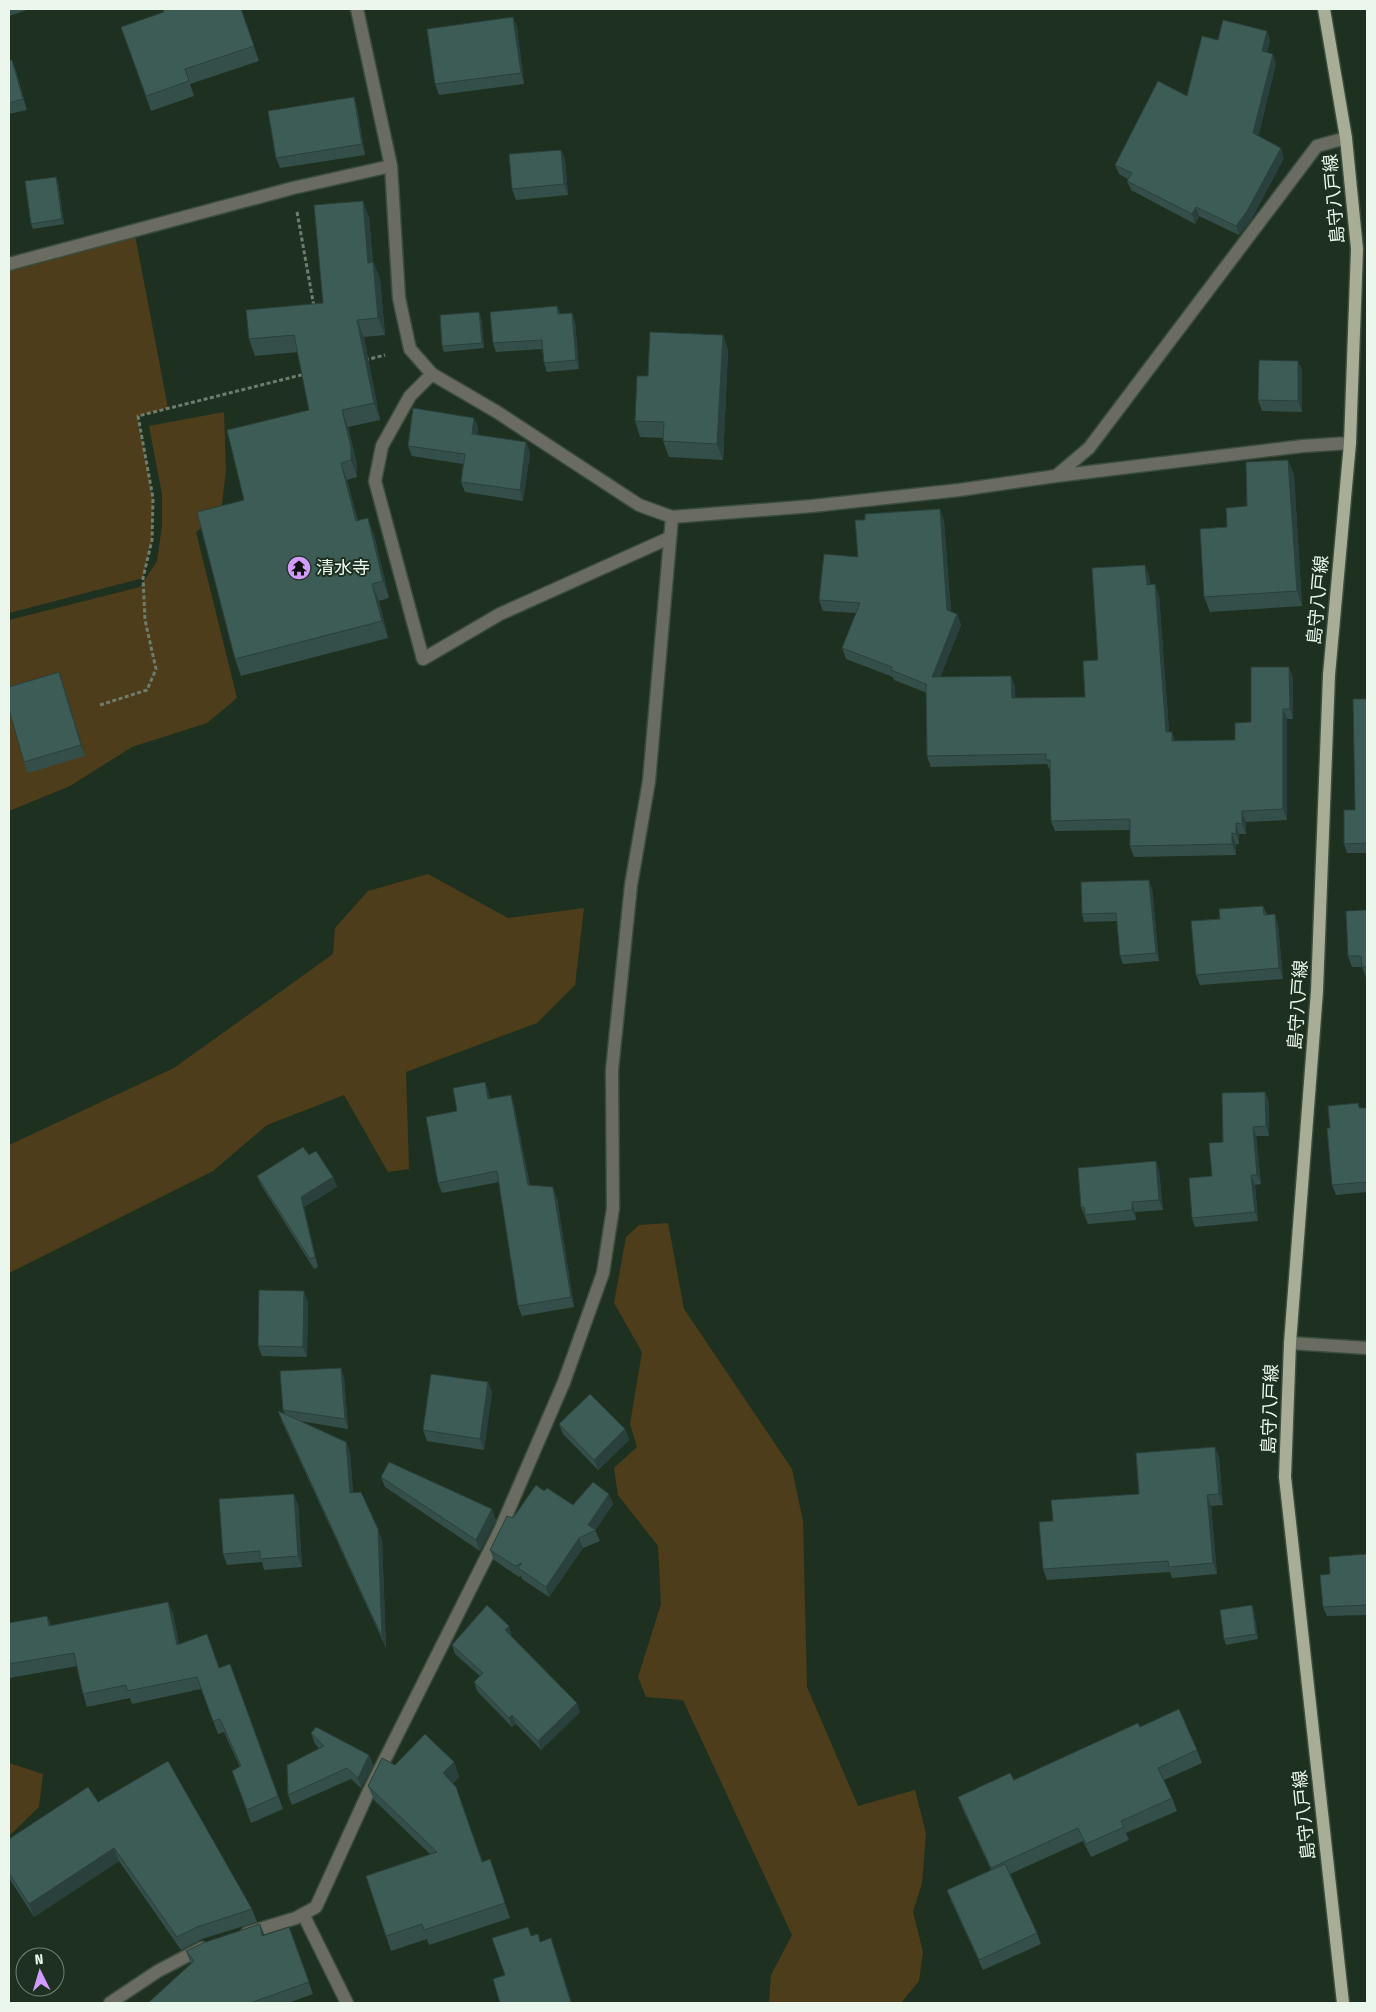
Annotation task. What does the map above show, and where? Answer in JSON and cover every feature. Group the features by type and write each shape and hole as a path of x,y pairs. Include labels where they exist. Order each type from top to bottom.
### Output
{"main road":[{"name":"島守八戸線","path":"1324,9 1346,138 1357,250 1350,443 1329,675 1317,991 1290,1343 1285,1476 1342,2003"}],"street":[{"path":"357,9 391,166 399,298 410,349 432,374 498,412 638,505 672,517 959,490 1056,476 1303,446 1350,443"},
{"path":"1056,476 1089,448 1317,146 1346,138"},
{"path":"9,264 293,188 391,166"},
{"path":"432,374 410,396 382,446 375,481 423,659 500,614 669,538"},
{"path":"232,1938 303,1914 316,1907 368,1794 500,1530 564,1382 603,1273 613,1208 612,1070 631,885 649,780 672,517"},
{"path":"1290,1343 1367,1348"},
{"path":"303,1914 347,2003"},
{"path":"110,2003 158,1971 213,1944"}],"path":[{"path":"293,188 315,312"},
{"path":"363,360 410,349"},
{"path":"100,705 147,690 156,669 145,620 143,578 152,540 153,498 138,416 306,374"}],"shaded area":[{"path":"134,230 168,408 138,416 153,498 152,540 143,578 9,613 9,264"},
{"path":"224,412 226,471 221,512 196,532 237,698 207,723 132,747 70,786 9,811 9,620 140,587 157,561 162,526 162,494 149,426"},
{"path":"428,874 508,918 584,908 575,985 537,1023 406,1072 409,1169 388,1172 344,1095 267,1125 213,1171 9,1273 9,1145 174,1068 333,954 335,928 368,891"},
{"path":"668,1223 684,1309 792,1469 803,1521 807,1687 858,1806 915,1790 926,1833 922,1883 913,1912 923,1952 919,1981 901,2003 769,2003 771,1975 792,1935 683,1700 646,1697 638,1677 661,1604 658,1546 618,1495 614,1468 637,1447 630,1424 642,1352 614,1303 626,1237 639,1225"},
{"path":"9,1763 43,1774 39,1807 9,1836"}],"building":[{"path":"163,9 241,9 254,46 185,69 189,81 146,96 121,27 164,12"},
{"path":"513,17 521,73 435,84 427,29"},
{"path":"1223,20 1267,31 1262,51 1273,54 1253,133 1281,148 1247,211 1236,226 1196,207 1192,214 1127,181 1132,173 1115,165 1158,81 1187,96 1202,36 1218,40"},
{"path":"12,60 23,99 9,103 9,61"},
{"path":"354,97 362,144 276,158 268,111"},
{"path":"561,150 564,184 512,189 509,154"},
{"path":"56,177 62,219 31,224 25,181"},
{"path":"363,201 368,263 373,262 378,318 357,320 374,403 342,410 351,447 351,460 341,463 356,521 368,518 383,581 372,584 382,621 235,659 197,512 244,500 227,430 309,410 294,335 249,339 246,310 323,303 314,205"},
{"path":"557,306 558,314 572,313 576,360 544,363 542,340 493,343 490,312"},
{"path":"479,312 482,343 442,346 440,315"},
{"path":"650,332 723,335 717,444 663,441 664,422 635,421 637,376 648,376"},
{"path":"1259,360 1298,361 1298,401 1258,400"},
{"path":"413,408 474,418 472,434 526,442 520,490 461,482 465,454 408,446"},
{"path":"1288,460 1297,591 1204,597 1200,529 1227,527 1226,508 1247,506 1246,462"},
{"path":"940,509 947,610 957,614 932,677 1011,676 1012,698 1085,697 1083,661 1098,660 1092,568 1145,565 1147,585 1155,584 1166,732 1172,732 1172,741 1235,740 1235,723 1251,722 1251,667 1289,667 1290,709 1283,709 1283,809 1242,811 1242,824 1236,823 1236,834 1232,833 1232,844 1130,846 1130,819 1051,821 1050,760 1046,760 1046,754 927,756 926,684 891,670 892,667 842,648 860,603 819,600 824,554 858,557 855,520 865,520 865,514"},
{"path":"59,672 81,745 24,762 9,710 9,687"},
{"path":"1353,699 1367,699 1367,843 1344,844 1344,810 1355,810"},
{"path":"1149,880 1156,953 1120,956 1116,913 1082,914 1081,882"},
{"path":"1263,906 1264,915 1275,914 1279,968 1196,975 1191,921 1220,919 1219,909"},
{"path":"1367,910 1367,967 1362,967 1361,956 1348,956 1346,911"},
{"path":"485,1082 488,1099 511,1095 528,1185 553,1187 571,1297 518,1306 497,1171 438,1183 426,1117 457,1111 453,1088"},
{"path":"1265,1092 1266,1126 1253,1127 1257,1175 1251,1175 1255,1212 1192,1218 1189,1178 1212,1176 1209,1143 1223,1142 1222,1093"},
{"path":"1358,1103 1359,1108 1367,1108 1367,1182 1332,1185 1327,1128 1330,1128 1328,1106"},
{"path":"303,1147 309,1155 316,1151 333,1177 301,1197 315,1257 310,1259 257,1176"},
{"path":"1156,1161 1159,1200 1132,1202 1132,1210 1085,1215 1084,1207 1081,1207 1078,1168"},
{"path":"259,1290 304,1291 303,1347 258,1346"},
{"path":"341,1368 345,1419 283,1410 280,1371"},
{"path":"431,1374 488,1382 480,1439 423,1430"},
{"path":"590,1394 625,1429 594,1460 559,1424"},
{"path":"278,1411 346,1442 350,1493 361,1492 378,1529 382,1637"},
{"path":"1215,1447 1219,1494 1207,1495 1213,1563 1169,1567 1168,1561 1043,1569 1039,1522 1053,1521 1051,1500 1139,1494 1136,1453"},
{"path":"389,1462 492,1509 476,1540 381,1477"},
{"path":"593,1482 609,1494 588,1525 596,1530 579,1538 546,1587 518,1568 522,1563 515,1566 490,1550 507,1516 513,1518 536,1485 544,1491 547,1488 573,1505"},
{"path":"294,1494 298,1556 260,1559 260,1551 223,1554 219,1499"},
{"path":"1367,1554 1367,1605 1323,1607 1320,1575 1330,1574 1329,1557"},
{"path":"168,1602 177,1645 207,1634 219,1668 230,1664 278,1796 247,1810 232,1771 241,1766 220,1719 213,1721 197,1677 127,1691 126,1685 83,1694 74,1653 9,1664 9,1623 47,1616 49,1626"},
{"path":"487,1605 509,1626 505,1630 577,1703 538,1741 512,1715 509,1718 474,1682 483,1673 452,1645"},
{"path":"1252,1605 1256,1634 1224,1639 1220,1610"},
{"path":"1179,1709 1197,1750 1158,1768 1172,1798 1121,1821 1124,1827 1086,1844 1078,1828 991,1868 958,1797 1010,1773 1014,1780 1138,1723 1140,1727"},
{"path":"316,1727 369,1755 358,1778 347,1768 288,1795 287,1765 324,1746 311,1733"},
{"path":"425,1734 454,1762 443,1773 456,1787 482,1862 490,1859 505,1903 424,1930 422,1924 386,1936 366,1876 437,1852 368,1786 382,1758 395,1765"},
{"path":"168,1761 252,1909 197,1927 177,1937 114,1848 29,1904 9,1873 9,1839 88,1787 98,1802"},
{"path":"1005,1864 1037,1933 979,1960 947,1890"},
{"path":"260,1924 262,1936 289,1927 309,1982 250,2003 148,2003 194,1961 186,1951 203,1943"},
{"path":"528,1927 531,1936 538,1934 540,1942 551,1938 571,2003 500,2003 493,1979 505,1975 492,1938"}],"place":[{"name":"清水寺","path":"299,568"}]}
